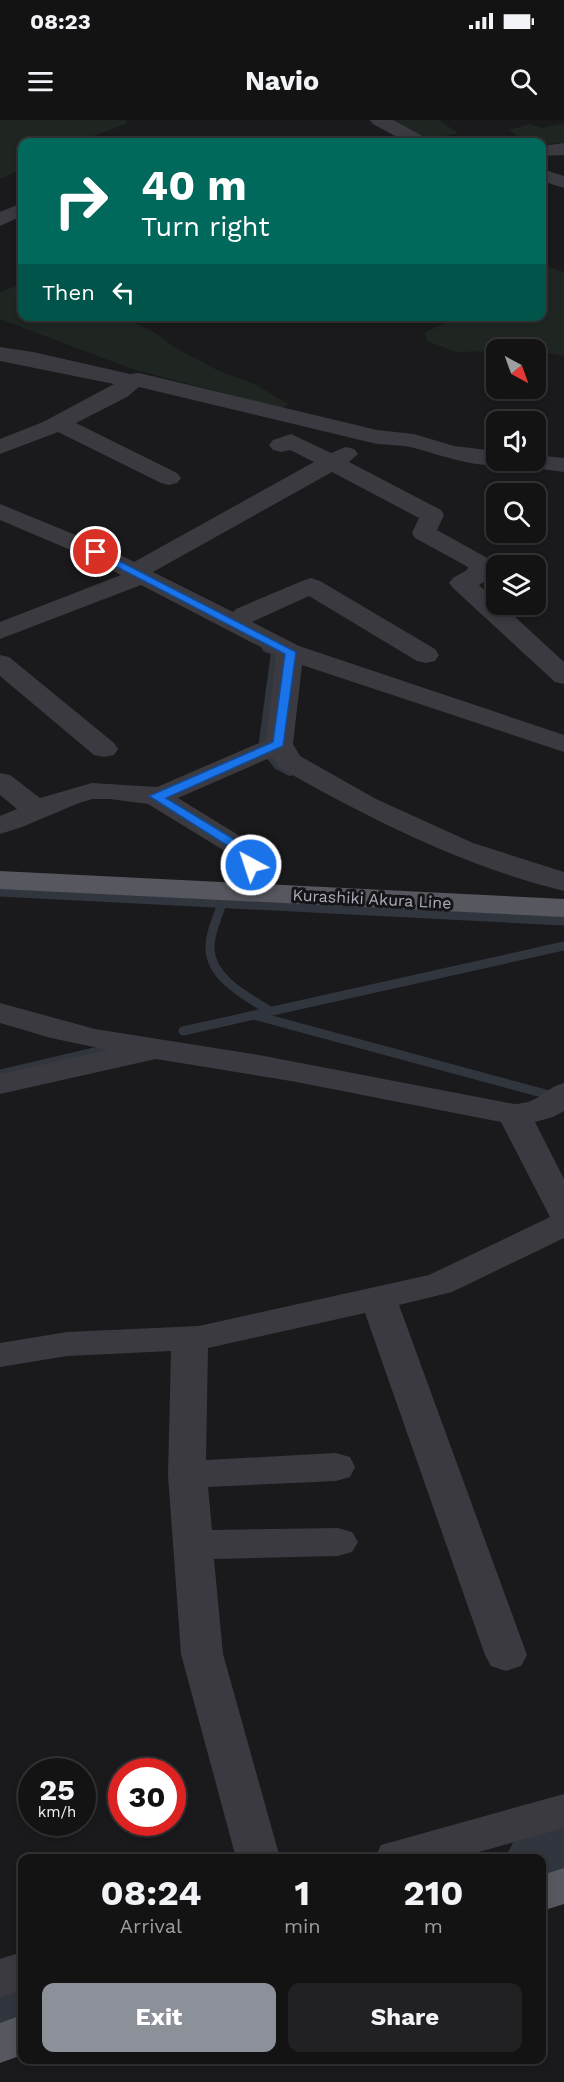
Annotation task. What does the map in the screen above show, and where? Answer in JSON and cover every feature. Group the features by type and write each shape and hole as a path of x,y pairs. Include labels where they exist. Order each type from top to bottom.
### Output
{"main road":[{"name":"Kurashiki Akura Line","path":"0,880 564,908"},
{"path":"546,1892 564,1886"},
{"path":"0,2043 18,2036"}],"street":[{"path":"379,120 411,138"},
{"path":"546,151 564,149"},
{"path":"546,176 564,182"},
{"path":"0,220 18,211"},
{"path":"0,354 33,359 130,381 139,380 377,437 414,441 451,453 486,457"},
{"path":"0,447 47,429 119,392 130,381"},
{"path":"0,428 47,429 169,478"},
{"path":"0,631 137,574 377,437"},
{"path":"281,445 291,441 432,515 424,533 480,564 480,574 462,583 564,676"},
{"path":"546,463 564,465"},
{"path":"0,511 54,533 290,652 564,744"},
{"path":"236,625 245,614 311,585 426,656"},
{"path":"290,652 279,744 282,753 290,762 376,809 463,849 564,882"},
{"path":"0,663 104,749"},
{"path":"0,825 88,792 106,790 162,795 279,744"},
{"path":"0,781 38,810"},
{"path":"155,796 238,847 249,858 251,865 245,893"},
{"path":"0,1012 27,1022 155,1049 260,1065 514,1114 538,1113 561,1096"},
{"path":"0,1084 155,1049"},
{"path":"0,1356 67,1344 190,1338 439,1284 564,1213 514,1114"},
{"path":"378,1298 506,1656"},
{"path":"190,1338 188,1475 202,1654 257,1854"},
{"path":"188,1475 336,1467"},
{"path":"193,1545 338,1542"},
{"path":"411,1854 564,1811"},
{"path":"0,1978 18,1972"}],"shaded area":[{"path":"0,120 126,120 128,123 89,138 18,138 18,171 0,179"},
{"path":"369,120 439,120 458,133 437,138 400,138"},
{"path":"564,123 564,143 546,144 546,138 521,138 509,130 530,124 542,128"},
{"path":"546,266 564,272 564,356 546,353 546,339 486,339 486,351 456,352 427,341 425,333 447,321 546,321"},
{"path":"18,284 18,321 130,321 154,332 176,348 215,369 256,385 288,404 285,407 276,407 132,369 0,319 0,293"}],"waterway":[{"path":"263,741 275,652 266,648"},
{"path":"270,756 278,766 290,772"},
{"path":"0,892 222,903"},
{"path":"222,903 564,921"},
{"path":"222,903 211,937 212,960 232,986 270,1011"},
{"path":"183,1031 564,946"},
{"path":"257,1016 564,1099"},
{"path":"0,1074 116,1047"},
{"path":"546,1860 564,1855"},
{"path":"0,2012 18,2007"}],"route":[{"path":"96,552 290,652 279,744 155,796 238,847 249,858 251,865"}]}
